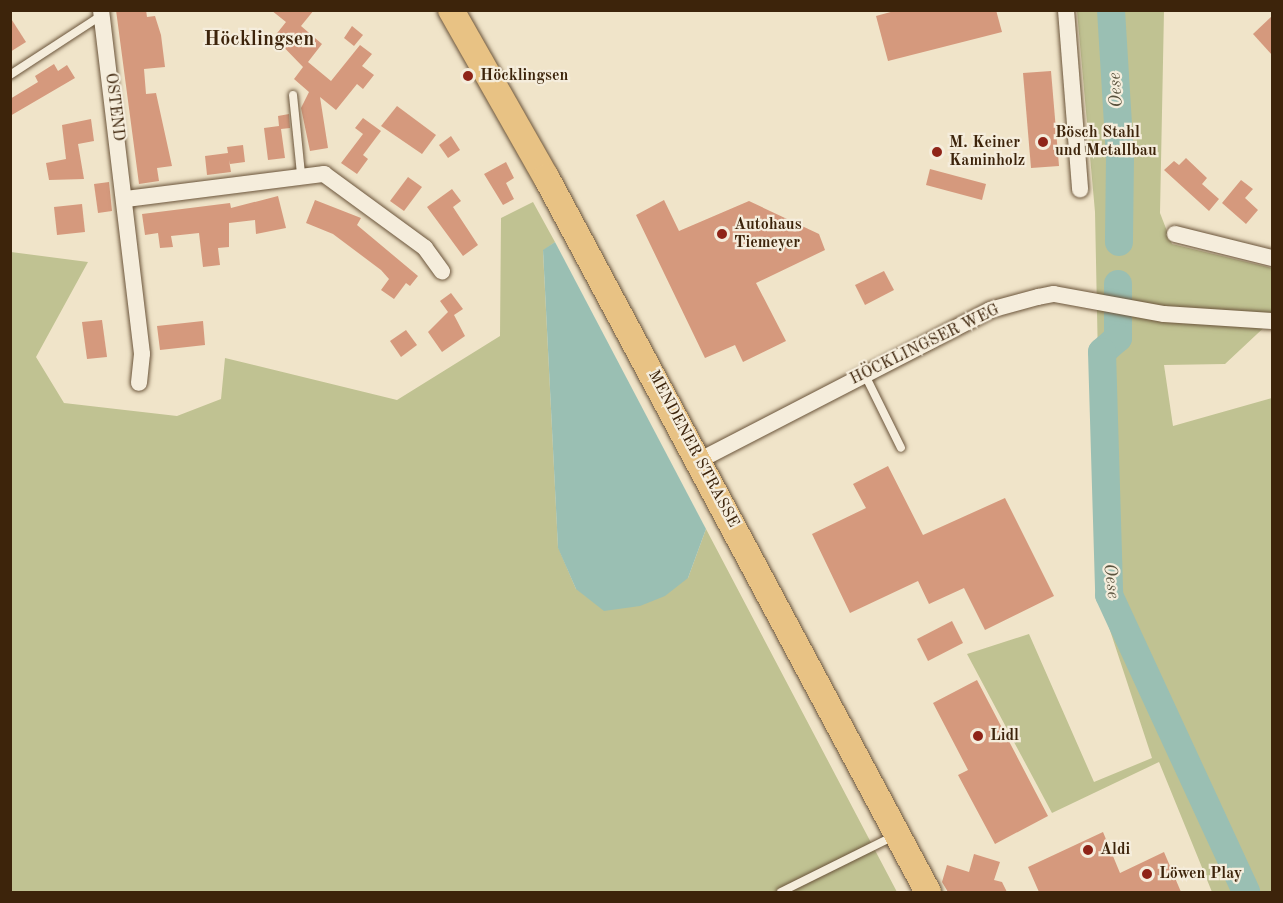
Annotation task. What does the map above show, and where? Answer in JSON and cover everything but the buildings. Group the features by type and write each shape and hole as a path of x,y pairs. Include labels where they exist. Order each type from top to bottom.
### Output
{"main road":[{"name":"MENDENER STRASSE","path":"451,10 700,460 928,892"}],"street":[{"path":"1066,10 1080,189"},
{"name":"OSTEND","path":"102,13 126,199 142,354 139,383"},
{"path":"126,199 301,174 324,174 425,248 442,271"},
{"path":"1175,234 1272,258"},
{"name":"HÖCKLINGSER WEG","path":"700,460 990,310 1054,294 1164,314 1272,321"}],"lane":[{"name":"OSTEND","path":"10,75 102,13"},
{"path":"293,95 301,174"},
{"path":"865,375 901,448"},
{"path":"781,892 897,834"}],"green space":[{"path":"1077,11 1164,11 1160,213 1172,244 1272,268 1272,320 1225,364 1164,365 1173,426 1272,398 1272,892 1212,892 1159,762 1052,813 967,654 1029,634 1094,782 1152,758 1103,609 1095,212"},
{"path":"533,202 555,242 543,251 558,547 576,589 688,578 706,529 897,892 11,892 11,252 88,262 36,357 64,403 177,416 221,399 225,358 397,400 500,336 501,218"}],"water":[{"path":"555,242 706,529 688,578 665,596 640,606 604,611 576,589 558,548 543,250"}],"waterway":[{"name":"Oese","path":"1111,10 1120,157 1119,242"},
{"name":"Oese","path":"1118,284 1118,338 1102,352 1109,595 1246,892"}],"place":[{"name":"Höcklingsen","path":"468,76"},
{"name":"Bösch Stahl und Metallbau","path":"1043,142"},
{"name":"M. Keiner Kaminholz","path":"937,152"},
{"name":"Autohaus Tiemeyer","path":"722,234"},
{"name":"Lidl","path":"978,736"},
{"name":"Aldi","path":"1088,850"},
{"name":"Löwen Play","path":"1147,874"}],"district":[{"name":"Höcklingsen","path":"259,40"}]}
